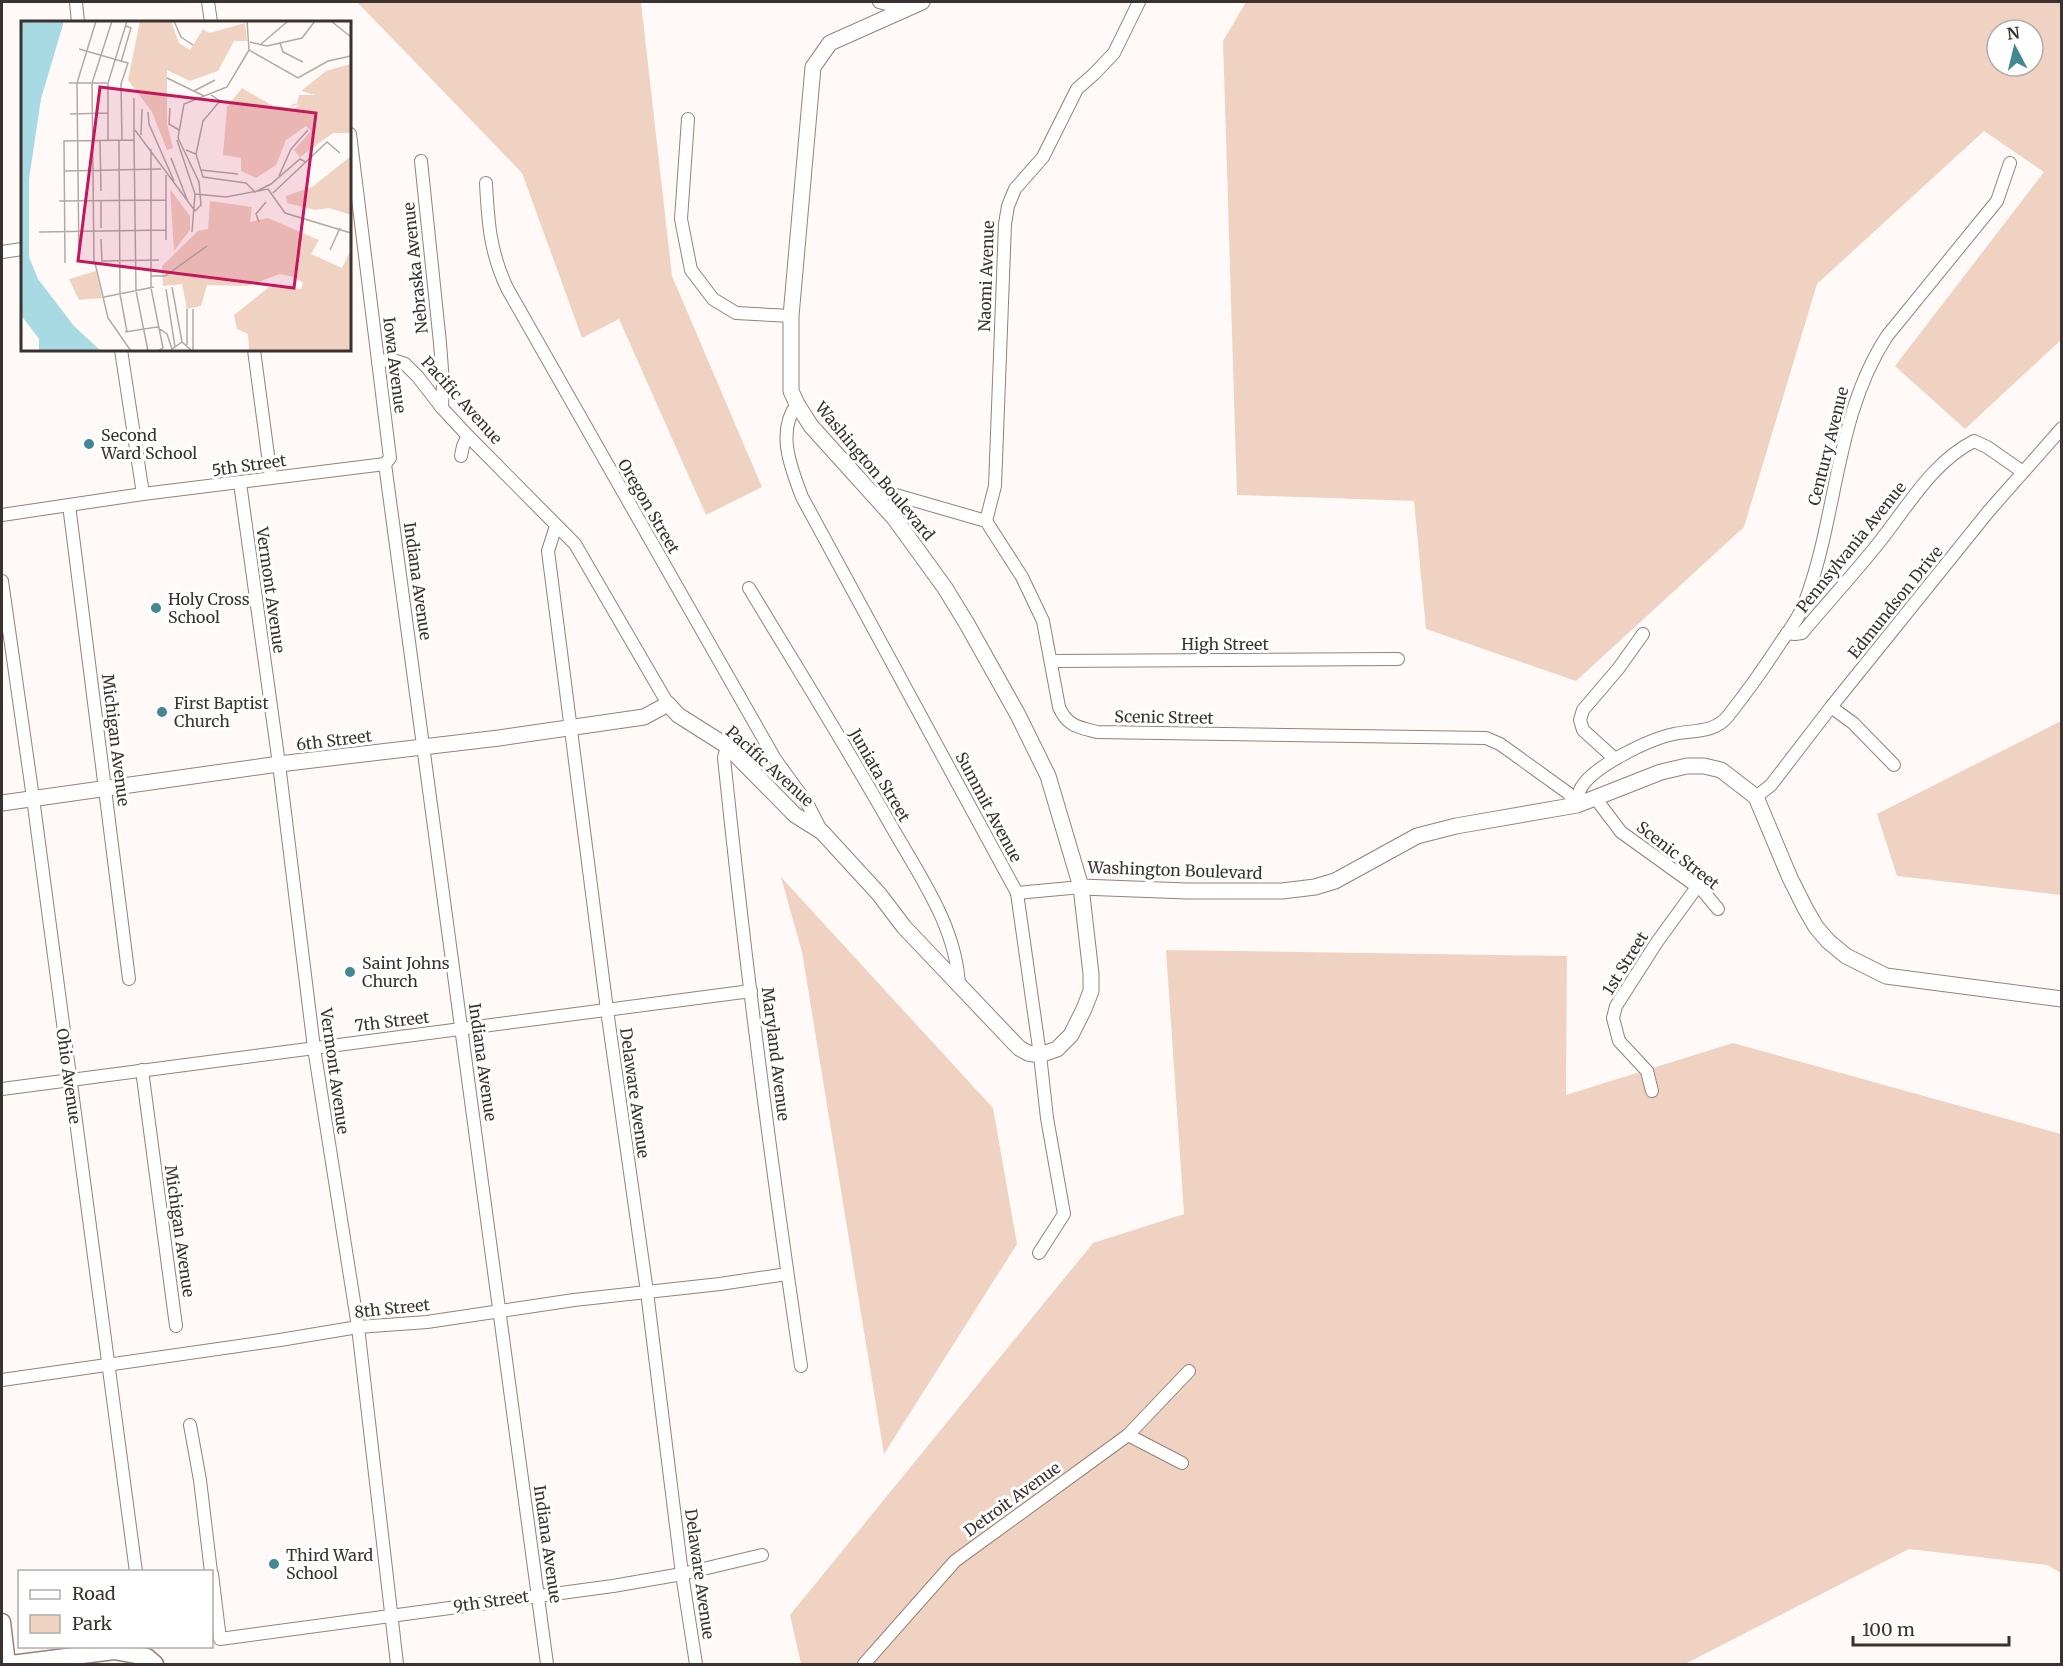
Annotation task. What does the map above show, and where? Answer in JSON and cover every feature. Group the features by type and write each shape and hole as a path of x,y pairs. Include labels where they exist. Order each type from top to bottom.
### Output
{"main road":[{"path":"2,1622 9,1665 114,1651 150,1656"}],"street":[{"path":"76,2 78,21"},
{"path":"208,2 210,21"},
{"path":"879,2 905,9"},
{"name":"Washington Boulevard","path":"922,2 830,44 813,67 791,316 791,391 796,404 811,426 895,519 945,588 1018,716 1048,776 1081,887 1187,891 1282,891 1315,887 1335,880 1417,836 1456,825 1577,805 1661,772 1687,766 1704,766 1721,770 1756,797 1805,908 1816,927 1846,956 1886,976 2061,999"},
{"name":"Naomi Avenue","path":"986,521 995,486 1005,224 1008,206 1015,189 1043,157 1077,89 1114,53 1139,2"},
{"path":"688,119 681,219 691,270 713,299 736,313 791,316"},
{"name":"Iowa Avenue","path":"351,150 354,196 378,361 388,461"},
{"name":"Nebraska Avenue","path":"421,161 440,343 442,408"},
{"name":"Century Avenue","path":"1787,633 1802,611 1816,571 1841,452 1863,378 1887,336 1997,201 2010,164"},
{"name":"Oregon Street","path":"486,183 490,240 496,266 507,288 775,759 807,803 822,832"},
{"path":"2,252 21,249"},
{"path":"121,351 143,495"},
{"path":"254,351 271,478"},
{"name":"Pacific Avenue","path":"378,361 393,360 405,364 468,436 575,544 668,704 678,715 727,746 795,815 822,832 959,987 1019,1048 1028,1053 1040,1055"},
{"name":"Summit Avenue","path":"796,404 789,414 786,432 789,462 802,497 1017,893 1047,1118 1064,1214 1039,1253"},
{"name":"Edmundson Drive","path":"1756,797 1771,785 1988,512 2061,428"},
{"path":"461,456 468,436"},
{"name":"Pennsylvania Avenue","path":"1787,633 1802,633 1866,559 1930,476 1962,447 1974,441 1987,447 2023,472"},
{"name":"5th Street","path":"2,515 388,461"},
{"name":"Indiana Avenue","path":"388,461 423,747 547,1665"},
{"name":"Vermont Avenue","path":"240,483 279,764 314,1048 358,1327 397,1665"},
{"path":"873,494 889,493 986,521"},
{"name":"Michigan Avenue","path":"69,505 129,980"},
{"name":"Scenic Street","path":"986,521 1022,577 1043,621 1059,707 1064,717 1075,726 1097,732 1486,738 1500,744 1568,793 1577,805"},
{"name":"Delaware Avenue","path":"556,526 548,551 607,1010 696,1665"},
{"name":"Ohio Avenue","path":"2,581 136,1570"},
{"name":"Juniata Street","path":"749,588 854,760 924,882 950,937 959,968 959,987"},
{"path":"1577,805 1581,788 1590,777 1615,759 1654,740 1709,729 1722,722 1744,695 1787,633"},
{"path":"1615,759 1582,730 1580,720 1582,710 1618,669 1643,634"},
{"name":"High Street","path":"1051,661 1398,659"},
{"name":"6th Street","path":"2,803 279,764 644,717 668,704"},
{"path":"1831,707 1853,723 1894,765"},
{"name":"Maryland Avenue","path":"727,746 724,758 726,780 751,991 801,1366"},
{"name":"Scenic Street","path":"1596,799 1621,832 1697,887 1718,909"},
{"path":"1017,893 1081,887 1088,930 1092,974 1091,991 1071,1035 1057,1049 1040,1055"},
{"name":"1st Street","path":"1652,1091 1647,1071 1619,1041 1613,1018 1616,1006 1645,960 1697,887"},
{"name":"7th Street","path":"2,1089 751,991"},
{"name":"Michigan Avenue","path":"142,1070 176,1326"},
{"name":"8th Street","path":"2,1380 280,1341 358,1327 427,1322 574,1300 720,1284 787,1274"},
{"name":"Detroit Avenue","path":"864,1665 955,1561 1128,1435 1189,1371"},
{"path":"190,1425 200,1480 211,1570"},
{"path":"1128,1435 1182,1463"},
{"name":"9th Street","path":"213,1587 220,1638 613,1586 682,1574 762,1555"}],"green space":[{"path":"357,2 641,2 672,276 762,487 706,515 619,319 582,338 522,173"},
{"path":"1246,2 2061,2 2061,340 1965,429 1895,366 2044,172 1984,131 1817,284 1744,527 1576,681 1426,629 1414,501 1237,495 1223,41"},
{"path":"2061,721 2061,895 1897,876 1877,814"},
{"path":"781,877 993,1108 1017,1244 884,1454 802,952"},
{"path":"1166,950 1567,956 1566,1095 1733,1043 2061,1134 2061,1573 2047,1565 1909,1549 1685,1664 801,1664 790,1615 1093,1243 1184,1214"}],"place":[{"name":"Second Ward School","path":"89,444"},
{"name":"Holy Cross School","path":"156,608"},
{"name":"First Baptist Church","path":"162,712"},
{"name":"Saint Johns Church","path":"350,972"},
{"name":"Third Ward School","path":"274,1564"}]}
